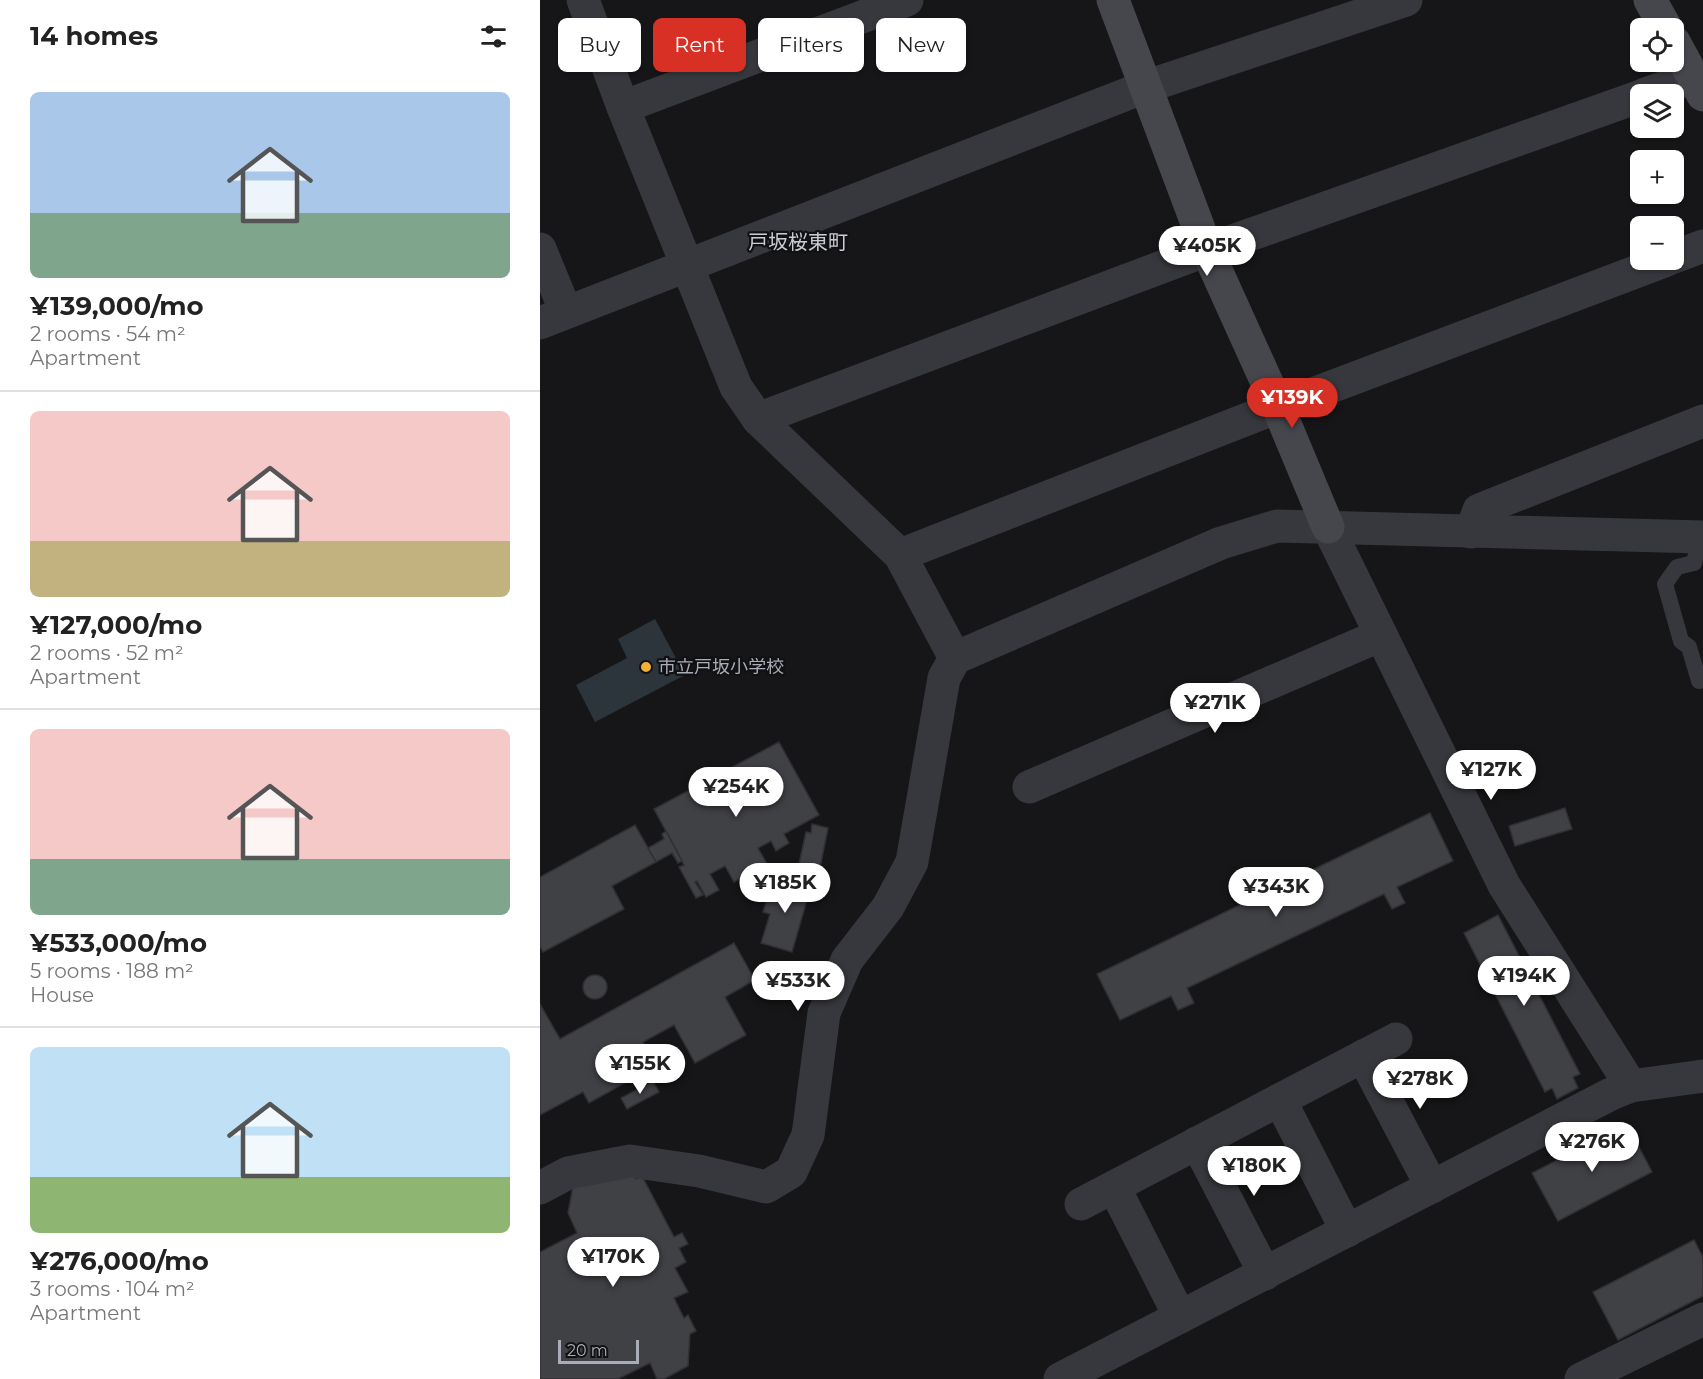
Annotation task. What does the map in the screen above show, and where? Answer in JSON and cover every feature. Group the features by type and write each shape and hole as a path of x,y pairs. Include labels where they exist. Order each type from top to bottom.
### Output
{"street":[{"path":"583,0 623,107 736,387 758,419 900,555 955,658"},
{"path":"623,107 907,0"},
{"path":"1113,0 1207,250 1278,407 1328,527 1504,885 1630,1086"},
{"path":"540,249 553,318 1145,87 1406,0"},
{"path":"1650,0 1660,18"},
{"path":"1684,60 1699,86 1684,88"},
{"path":"758,419 1207,250 1630,100"},
{"path":"1684,253 1703,246"},
{"path":"900,555 1278,407 1640,270"},
{"path":"1471,532 1479,510 1703,421"},
{"path":"540,1188 568,1173 630,1161 699,1171 766,1187 791,1172 808,1135 824,1013 847,960 888,907 912,862 944,678 955,658 1221,543 1277,526 1701,537"},
{"path":"1029,787 1381,635"},
{"path":"1081,1204 1396,1039"},
{"path":"1363,1056 1432,1187"},
{"path":"1060,1379 1611,1094 1630,1086 1703,1076"},
{"path":"1280,1100 1347,1231"},
{"path":"1197,1143 1265,1274"},
{"path":"1114,1187 1180,1317"},
{"path":"1581,1379 1703,1319"}],"lane":[{"path":"1699,681 1689,647 1681,641 1665,584 1677,567 1694,563 1701,537"}],"shaded area":[{"name":"市立戸坂小学校","path":"655,619 685,675 595,722 576,685 627,658 618,639"}],"building":[{"path":"779,742 819,815 784,834 789,843 776,851 771,841 758,848 767,864 734,882 725,866 710,874 719,890 706,897 697,881 695,882 703,895 696,898 679,867 684,865 654,809"},
{"path":"1565,808 1572,829 1515,846 1509,826"},
{"path":"1430,813 1453,861 1397,887 1405,903 1392,909 1384,894 1187,988 1194,1003 1178,1010 1171,996 1120,1020 1097,974"},
{"path":"812,824 828,828 820,868 799,864 806,832 811,833"},
{"path":"635,825 656,862 612,886 624,909 543,952 540,946 540,877"},
{"path":"666,831 682,861 678,863 672,853 656,862 648,848 664,839 662,834"},
{"path":"780,877 811,886 792,952 761,943 770,914 763,912 768,896 774,898"},
{"path":"1498,915 1580,1074 1573,1077 1578,1088 1557,1099 1552,1088 1545,1092 1464,933"},
{"path":"734,943 755,980 725,997 746,1035 695,1063 674,1025 643,1042 650,1053 634,1062 641,1074 589,1103 583,1092 540,1115 540,1004 560,1039"},
{"path":"595,975 603,979 607,987 603,995 595,999 587,995 583,987 587,979"},
{"path":"653,1081 659,1092 627,1109 621,1098"},
{"path":"1627,1124 1652,1172 1558,1221 1532,1173"},
{"path":"632,1173 636,1179 642,1176 674,1237 682,1233 688,1244 679,1248 686,1262 675,1268 688,1292 674,1298 684,1318 688,1315 696,1331 690,1334 688,1366 664,1379 657,1379 650,1363 618,1379 540,1379 540,1252 577,1233 568,1213 573,1186"},
{"path":"1694,1240 1703,1257 1703,1296 1618,1340 1593,1292"}],"place":[{"name":"市立戸坂小学校","path":"646,667"}],"district":[{"name":"戸坂桜東町","path":"798,242"}]}
